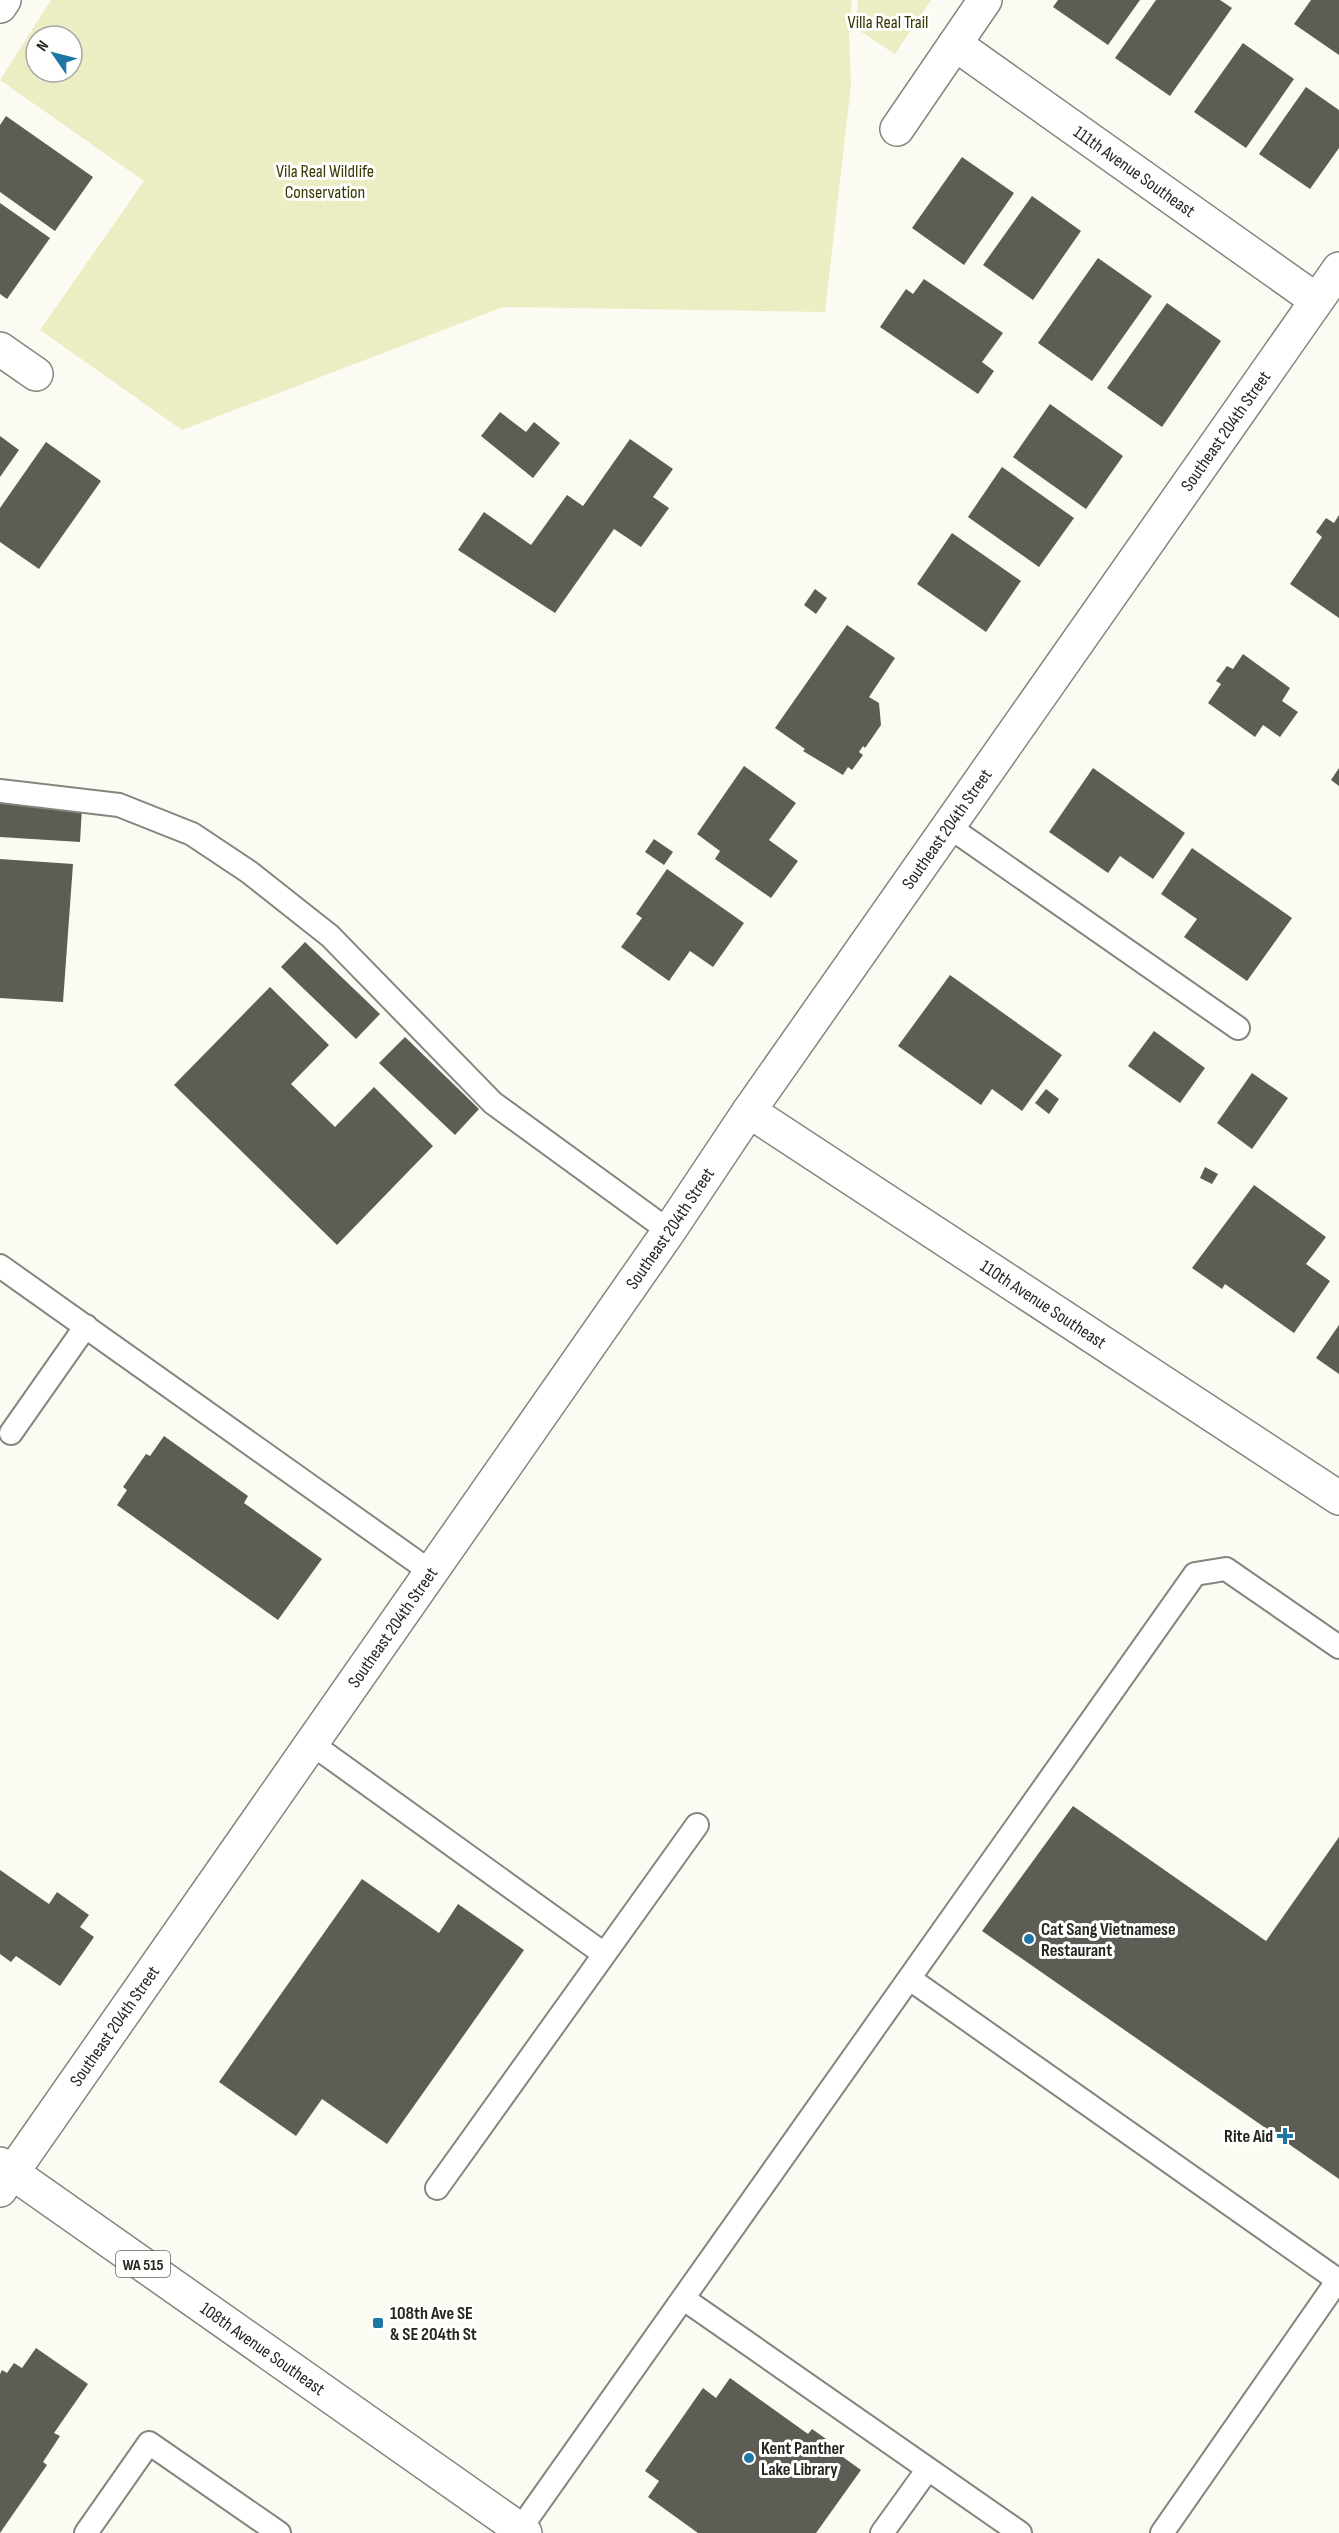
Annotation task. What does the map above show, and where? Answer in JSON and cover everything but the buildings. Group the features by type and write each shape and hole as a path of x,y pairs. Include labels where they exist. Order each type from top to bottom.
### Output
{"street":[{"path":"0,6 4,0"},
{"path":"897,129 985,0"},
{"name":"111th Avenue Southeast","path":"955,44 1316,300"},
{"name":"Southeast 204th Street","path":"4,2176 312,1744 669,1231 749,1111 1339,269"},
{"path":"0,349 36,374"},
{"name":"110th Avenue Southeast","path":"749,1111 1339,1498"},
{"name":"108th Avenue Southeast","path":"4,2176 523,2531"}],"lane":[{"path":"0,791 119,805 192,834 249,872 330,936 493,1103 669,1231"},
{"path":"948,826 1238,1028"},
{"path":"0,1266 431,1572"},
{"path":"11,1433 86,1326"},
{"path":"523,2531 1195,1574 1226,1569 1339,1647"},
{"path":"312,1744 604,1954"},
{"path":"437,2188 697,1825"},
{"path":"909,1979 1339,2280 1162,2533"},
{"path":"684,2299 1018,2532"},
{"path":"86,2533 149,2443 279,2533"},
{"path":"882,2533 928,2469"}],"green space":[{"name":"Vila Real Wildlife Conservation","path":"51,0 852,0 849,31 851,85 825,312 503,307 182,430 40,330 144,181 0,80 24,42 24,84 84,84 84,24 36,24"},
{"name":"Villa Real Trail","path":"858,0 931,0 895,54 855,28"}],"place":[{"name":"Cat Sang Vietnamese Restaurant","path":"1029,1939"},
{"name":"Rite Aid","path":"1285,2136"},
{"name":"108th Ave SE & SE 204th St","path":"378,2323"},
{"name":"Kent Panther Lake Library","path":"749,2458"}]}
